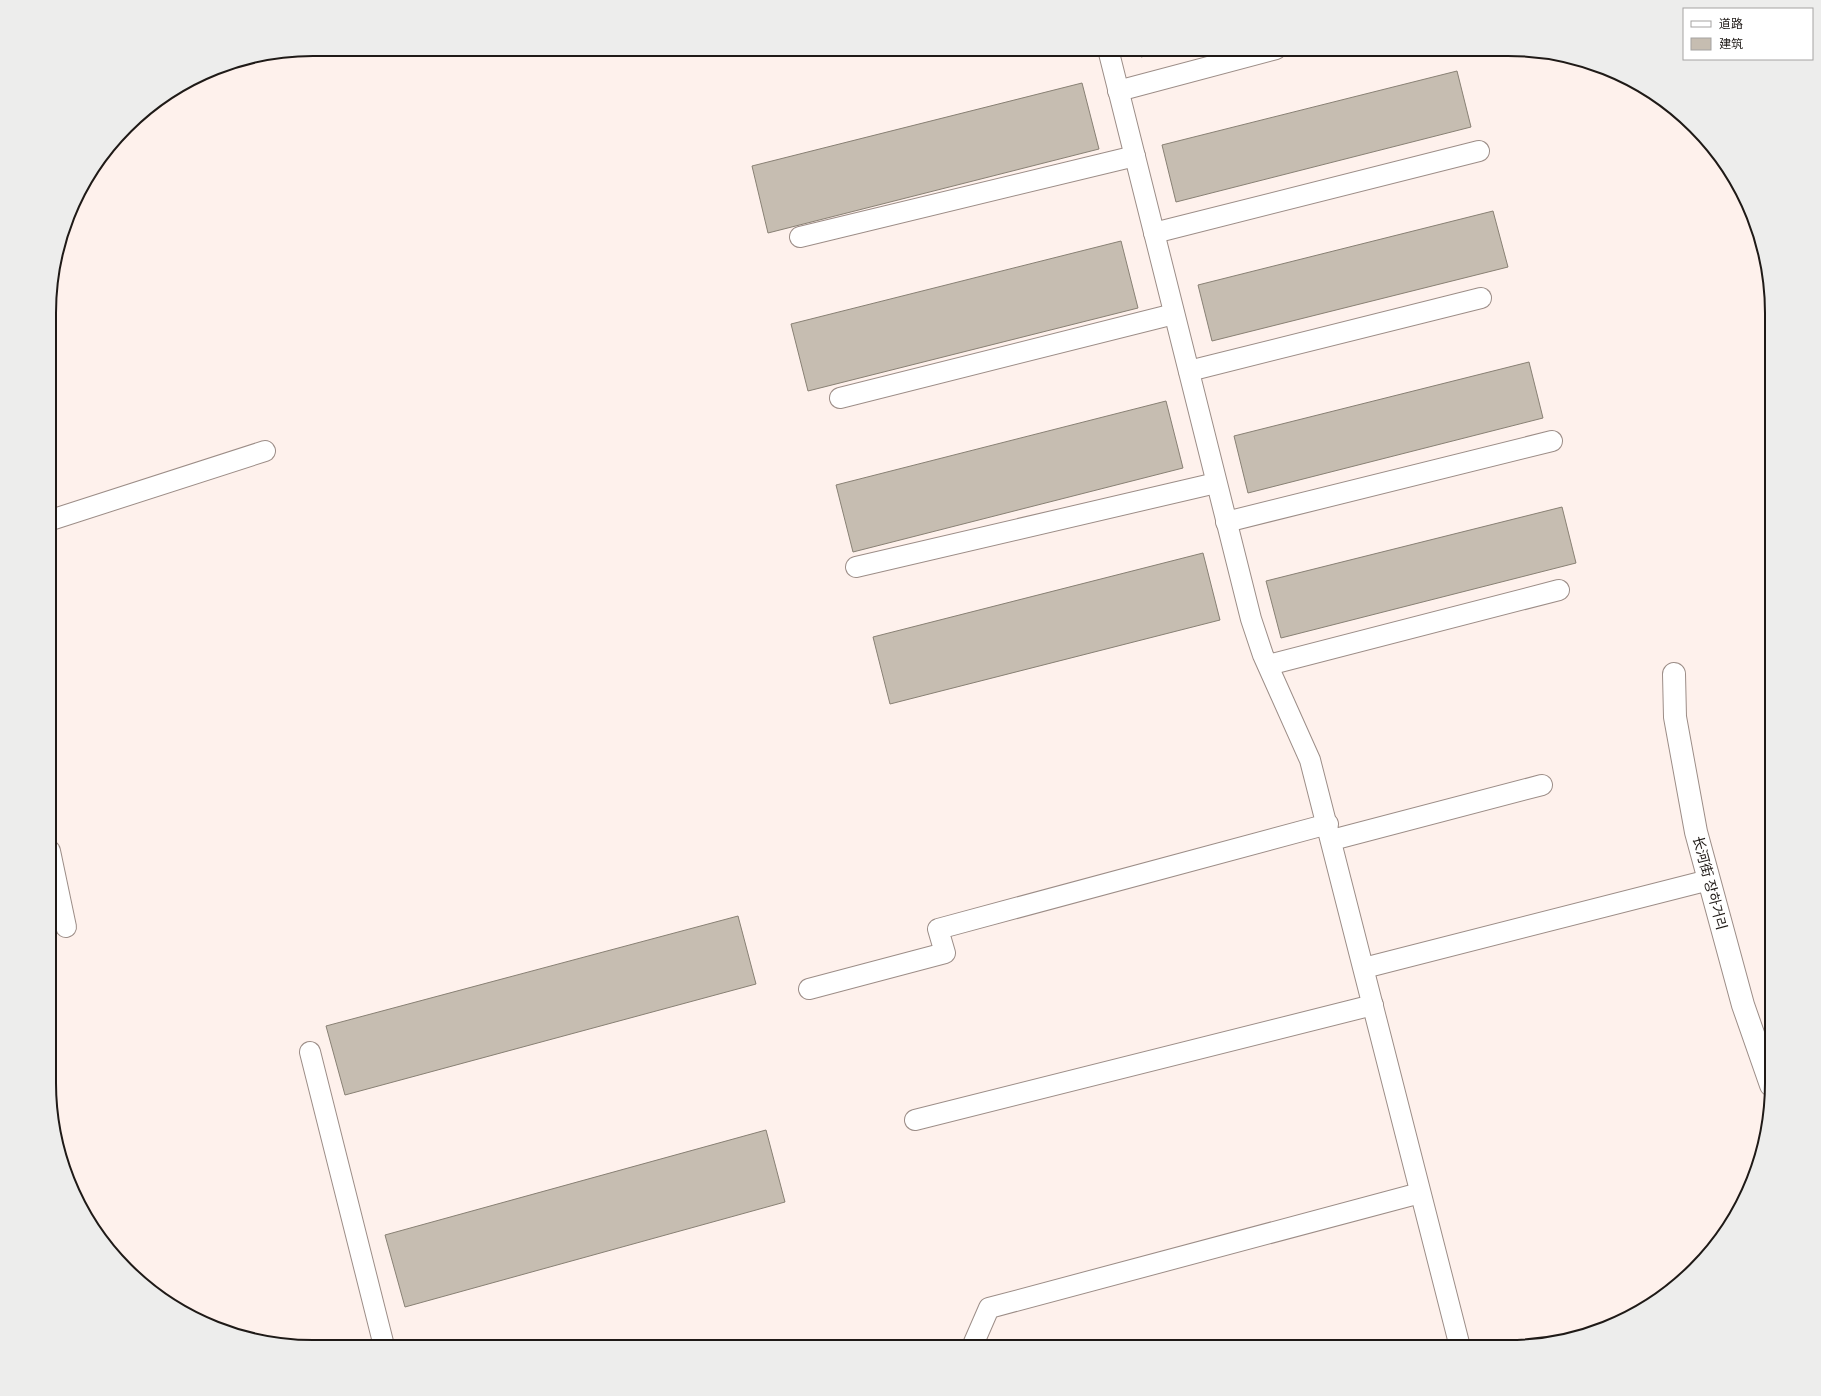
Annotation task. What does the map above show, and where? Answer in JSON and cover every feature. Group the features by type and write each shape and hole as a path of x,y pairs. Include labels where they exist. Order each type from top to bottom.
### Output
{"street":[{"name":"长河街 장하거리","path":"1674,674 1675,717 1696,832 1743,1005 1765,1068"}],"lane":[{"path":"1110,56 1251,619 1268,665 1310,760 1330,832 1458,1340"},
{"path":"1118,91 1250,56"},
{"path":"1154,233 1479,151"},
{"path":"800,237 1135,156"},
{"path":"1189,371 1481,298"},
{"path":"840,398 1174,314"},
{"path":"1226,522 1552,441"},
{"path":"56,518 265,451"},
{"path":"856,567 1216,482"},
{"path":"1268,665 1559,590"},
{"path":"809,989 945,953 938,929 1330,832 1542,785"},
{"path":"56,880 66,927"},
{"path":"1364,968 1709,880"},
{"path":"915,1120 1373,1005"},
{"path":"310,1052 382,1340"},
{"path":"975,1340 989,1308 1420,1192"}],"building":[{"path":"1457,71 1471,127 1176,202 1162,145"},
{"path":"1082,83 1099,149 768,233 752,166"},
{"path":"1493,211 1508,267 1212,341 1198,285"},
{"path":"1121,241 1138,308 808,391 791,324"},
{"path":"1529,362 1543,418 1248,493 1234,436"},
{"path":"1166,401 1183,468 853,552 836,485"},
{"path":"1562,507 1576,563 1281,638 1266,581"},
{"path":"1203,553 1220,620 890,704 873,637"},
{"path":"738,916 756,984 345,1095 326,1026"},
{"path":"766,1130 785,1202 405,1307 385,1235"}]}
